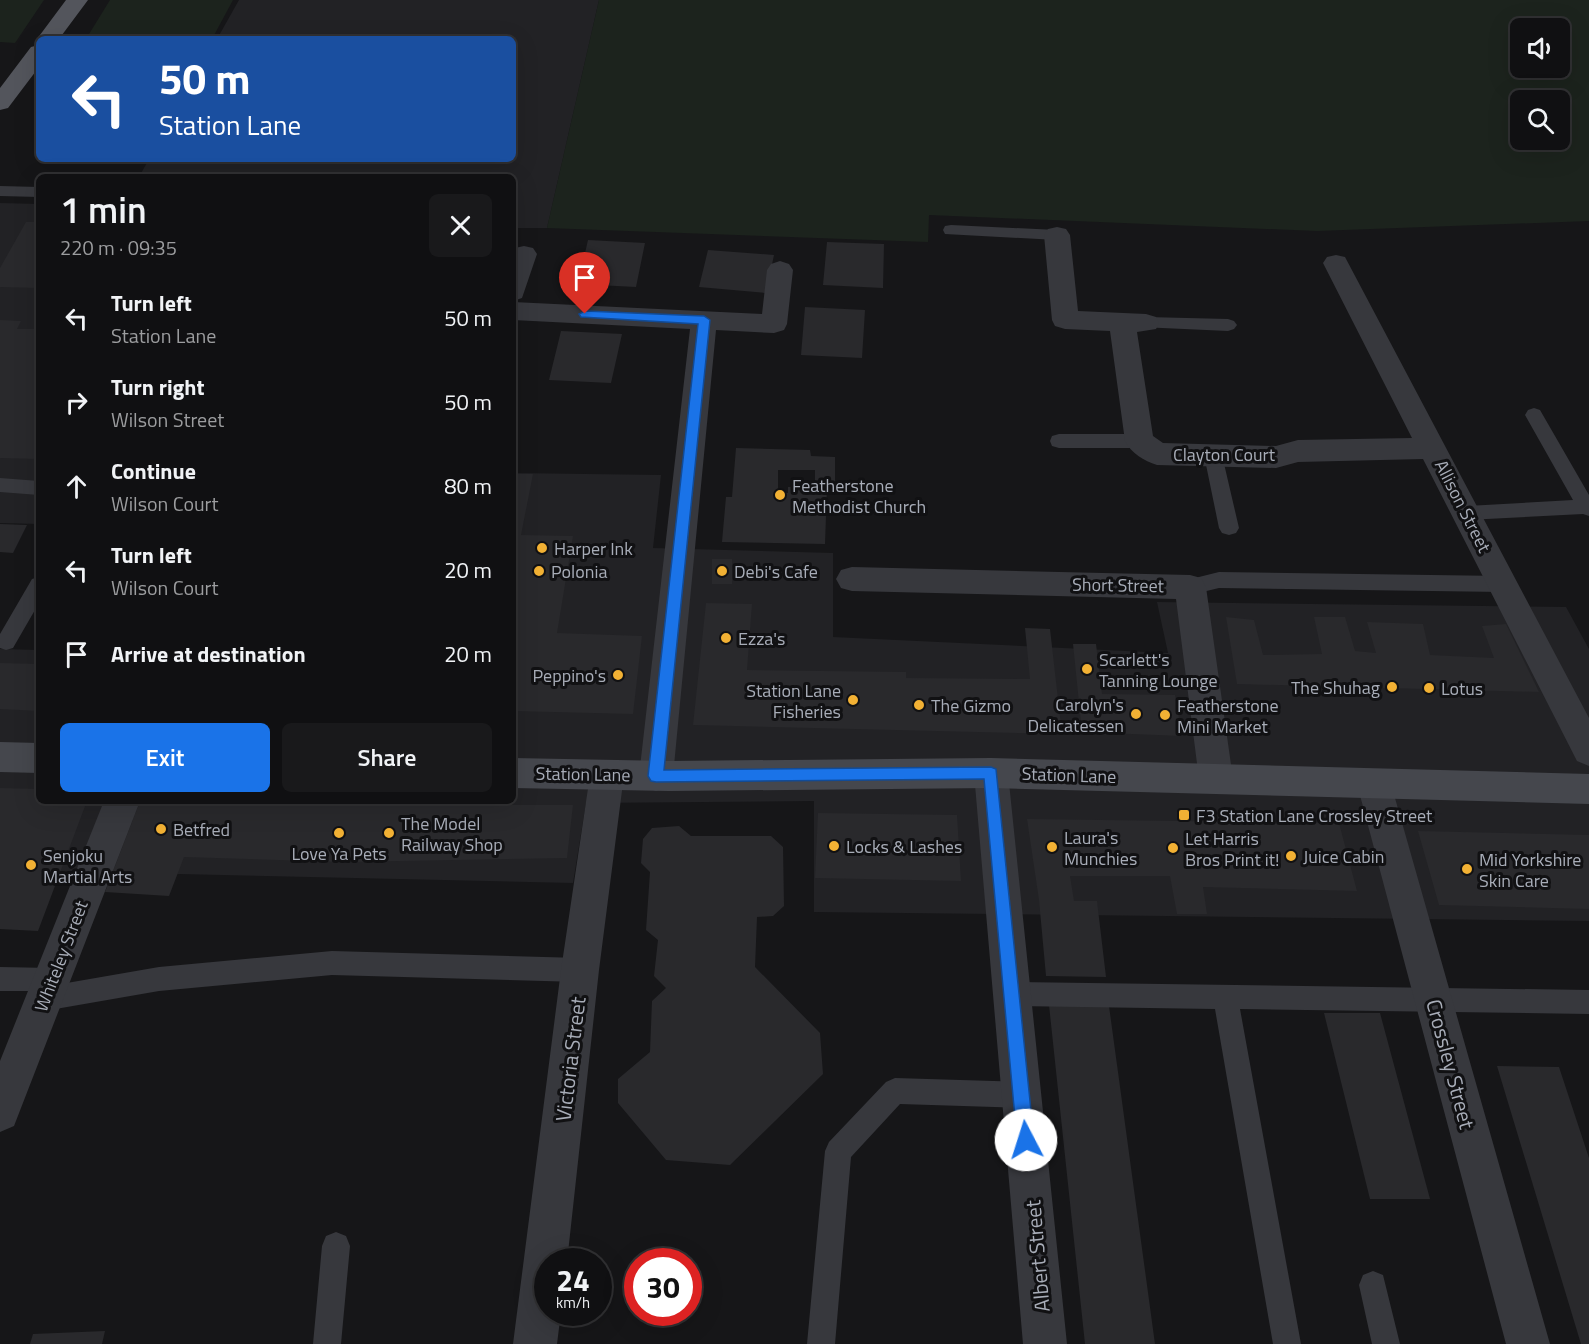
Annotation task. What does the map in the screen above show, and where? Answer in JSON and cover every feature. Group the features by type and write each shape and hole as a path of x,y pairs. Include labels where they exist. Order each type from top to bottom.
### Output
{"main road":[{"path":"50,36 77,0"},
{"path":"0,103 36,56"},
{"path":"0,757 36,758"},
{"name":"Station Lane","path":"516,773 656,776 991,773 1589,789"}],"street":[{"path":"1057,235 1065,320 1134,323 1139,441"},
{"path":"516,282 524,254"},
{"name":"Allison Street","path":"1336,263 1589,751"},
{"path":"516,311 774,324 780,270"},
{"path":"656,776 704,320"},
{"name":"Clayton Court","path":"1139,441 1157,454 1276,457 1298,451 1433,448"},
{"name":"Short Street","path":"852,579 1190,587 1216,779"},
{"name":"Albert Street","path":"991,773 1045,1344"},
{"name":"Victoria Street","path":"535,1344 580,970 607,775"},
{"name":"Crossley Street","path":"1374,784 1528,1344"},
{"name":"Whiteley Street","path":"0,1112 121,804"}],"lane":[{"path":"0,191 36,192"},
{"path":"951,231 1057,235"},
{"path":"1134,323 1228,325"},
{"path":"1467,513 1587,508 1534,415"},
{"path":"1059,441 1139,441"},
{"path":"1213,455 1228,528"},
{"path":"0,485 36,488"},
{"path":"1190,587 1220,580 1503,584"},
{"path":"6,642 36,590"},
{"path":"0,979 48,989 332,963 580,970"},
{"path":"1012,994 1589,1002"},
{"path":"1224,996 1287,1344"},
{"path":"821,1344 838,1151 895,1091 1022,1095"},
{"path":"327,1344 336,1246"},
{"path":"1373,1286 1386,1344"}],"shaded area":[{"path":"0,0 44,0 15,43 0,42"},
{"path":"110,0 233,0 214,36 88,36"},
{"path":"239,0 599,0 547,228 516,228 516,174 141,174 147,162 516,162 516,36 219,36"},
{"path":"599,0 1589,0 1589,221 1317,231 929,215 928,242 547,228"},
{"path":"0,203 36,204 36,524 0,523"},
{"path":"516,473 661,475 653,548 833,553 833,637 1168,653 1157,602 1566,607 1589,649 1589,921 814,912 814,801 586,803 573,883 0,870 0,649 36,650 36,804 516,804"}],"building":[{"path":"26,222 36,222 36,288 0,287 0,268"},
{"path":"588,240 645,243 636,287 578,284"},
{"path":"827,242 884,244 883,288 823,285"},
{"path":"708,250 774,255 766,293 699,287"},
{"path":"805,307 865,310 862,358 801,355"},
{"path":"0,320 21,321 17,329 36,329 36,459 0,458"},
{"path":"561,331 622,334 611,383 549,380"},
{"name":"Featherstone Methodist Church","path":"736,448 810,450 811,456 835,457 835,487 827,487 825,544 722,542 726,497 732,497","holes":["778,470 815,470 815,487 788,487 788,493 778,492"]},
{"path":"516,474 533,474 521,535 573,536 557,633 642,636 633,714 516,711"},
{"path":"0,524 27,525 13,553 0,552"},
{"name":"Debi's Cafe","path":"712,559 732,559 732,584 712,584"},
{"path":"706,603 752,604 747,670 906,672 906,678 1030,679 1025,628 1050,629 1062,734 693,725"},
{"path":"1226,617 1254,620 1263,655 1322,654 1314,617 1345,617 1355,651 1376,653 1367,622 1423,624 1430,655 1494,658 1482,626 1506,624 1539,692 1237,684"},
{"path":"1073,644 1096,644 1102,694 1175,695 1182,736 1082,732"},
{"path":"0,663 36,664 36,711 0,709"},
{"name":"Senjoku Martial Arts","path":"0,788 36,789 36,804 86,804 38,931 0,929"},
{"path":"139,804 573,805 567,858 345,862 184,857 169,896 105,892"},
{"path":"818,813 957,815 961,881 815,878"},
{"path":"1027,819 1339,823 1357,891 1203,887 1207,914 1177,914 1170,876 1070,876 1074,901 1097,901 1106,977 1046,976 1039,900"},
{"path":"679,826 691,836 771,836 783,847 784,906 773,916 757,917 755,967 820,1033 823,1074 730,1165 666,1160 618,1103 618,1079 650,1052 652,1001 666,988 654,976 658,940 646,930 650,872 641,863 643,839 652,828"},
{"path":"1418,831 1589,835 1589,909 1439,905"},
{"path":"1049,1005 1109,1006 1155,1344 1085,1344"},
{"path":"1324,1013 1380,1013 1430,1199 1370,1199"},
{"path":"1497,1066 1559,1067 1589,1158 1589,1344 1581,1344"},
{"path":"105,1331 102,1344 30,1344 33,1334"}],"place":[{"name":"Featherstone Methodist Church","path":"780,495"},
{"name":"Harper Ink","path":"542,548"},
{"name":"Polonia","path":"539,571"},
{"name":"Debi's Cafe","path":"722,571"},
{"name":"Ezza's","path":"726,638"},
{"name":"Scarlett's Tanning Lounge","path":"1087,669"},
{"name":"Peppino's","path":"618,675"},
{"name":"The Shuhag","path":"1392,687"},
{"name":"Lotus","path":"1429,688"},
{"name":"Station Lane Fisheries","path":"853,700"},
{"name":"The Gizmo","path":"919,705"},
{"name":"Carolyn's Delicatessen","path":"1136,714"},
{"name":"Featherstone Mini Market","path":"1165,715"},
{"name":"F3 Station Lane Crossley Street","path":"1184,815"},
{"name":"Betfred","path":"161,829"},
{"name":"Love Ya Pets","path":"339,833"},
{"name":"The Model Railway Shop","path":"389,833"},
{"name":"Locks & Lashes","path":"834,846"},
{"name":"Laura's Munchies","path":"1052,847"},
{"name":"Let Harris Bros Print it!","path":"1173,848"},
{"name":"Juice Cabin","path":"1291,856"},
{"name":"Senjoku Martial Arts","path":"31,865"},
{"name":"Mid Yorkshire Skin Care","path":"1467,869"}],"route":[{"path":"585,314 704,320 656,776 991,773 1026,1140"}]}
